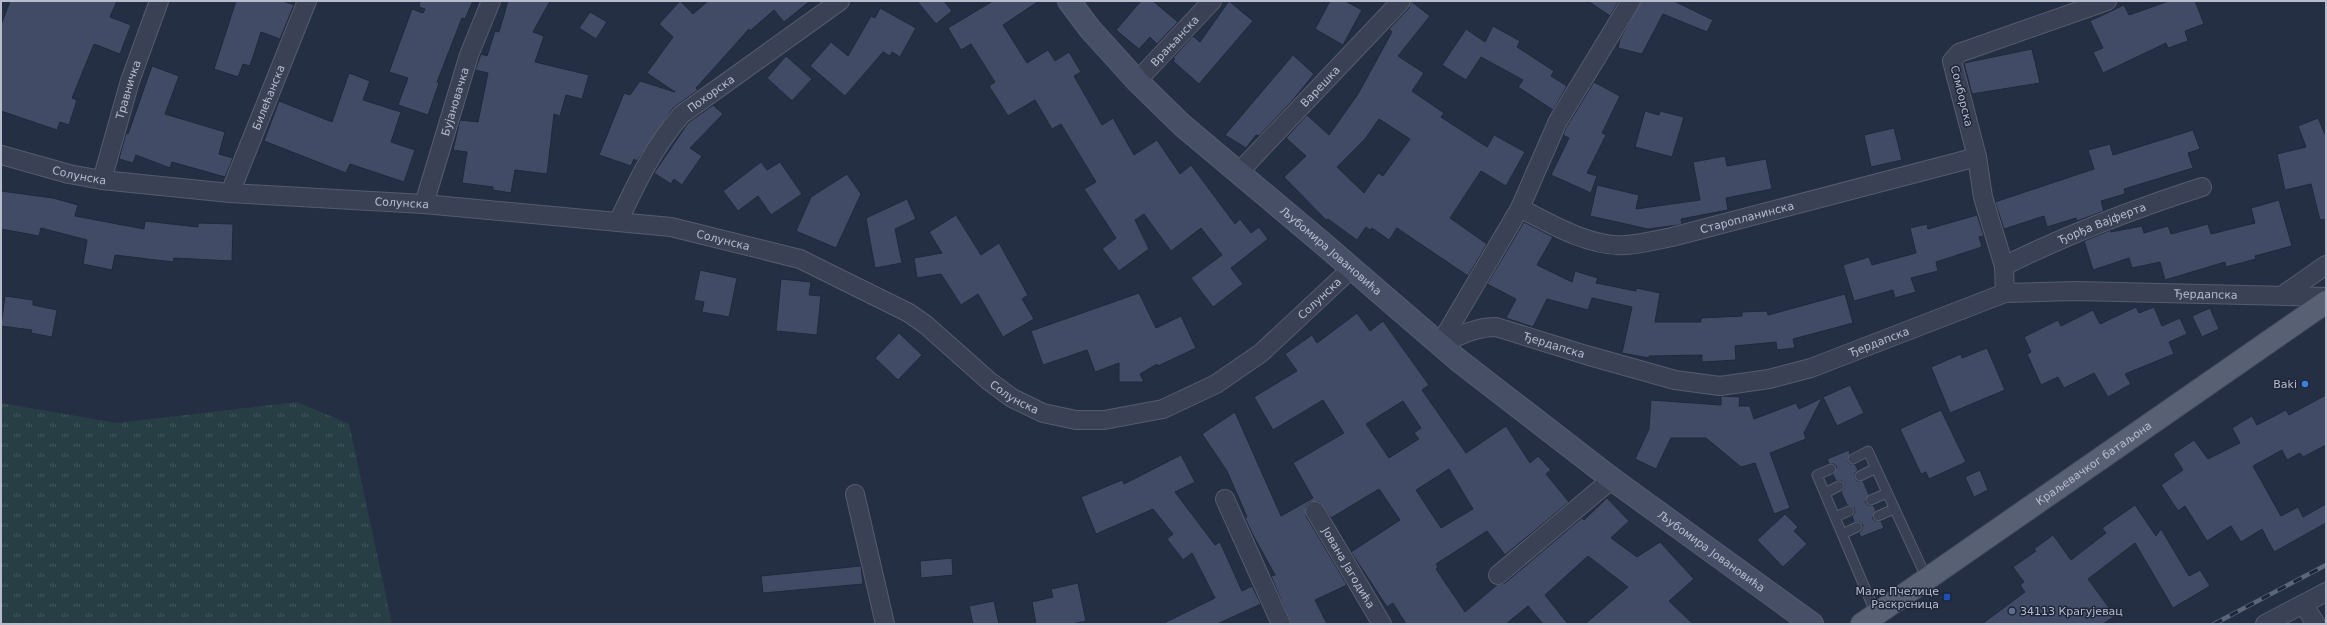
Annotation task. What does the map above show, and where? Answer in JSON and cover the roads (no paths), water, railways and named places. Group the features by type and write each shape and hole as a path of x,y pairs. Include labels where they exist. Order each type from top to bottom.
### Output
{"main road":[{"name":"Краљевачког батаљона","path":"1869,619 2326,302"}],"street":[{"name":"Травничка","path":"102,180 130,81 159,1"},
{"name":"Билећанска","path":"230,193 307,1"},
{"name":"Бујановачка","path":"424,204 469,55 491,1"},
{"name":"Похорска","path":"619,220 647,161 661,139 681,116 840,1"},
{"name":"Љубомира Јовановића","path":"1069,1 1090,29 1137,81 1182,125 1352,268 1458,360 1612,479 1809,623"},
{"name":"Врањанска","path":"1137,81 1212,1"},
{"name":"Варешка","path":"1239,172 1401,1"},
{"path":"1440,344 1520,208 1558,121 1631,1"},
{"name":"Сомборска","path":"2005,293 2004,266 1983,197 1977,157 1952,61 1959,53 2107,1"},
{"name":"Солунска","path":"1,155 69,174 102,180 230,193 424,204 619,220 671,227 800,259 909,313 926,325 989,381 1012,398 1043,413 1076,420 1104,420 1163,409 1216,384 1261,353 1352,268"},
{"name":"Старопланинска","path":"1520,208 1563,231 1595,241 1625,245 1672,237 1977,157"},
{"name":"Ђорђа Вајферта","path":"2004,266 2038,249 2129,211 2202,188"},
{"path":"2283,294 2326,265"},
{"name":"Ђердапска","path":"1440,344 1475,329 1496,327 1586,355 1675,380 1720,386 1769,379 1811,368 2005,293 2075,291 2283,294 2326,297"},
{"path":"1498,575 1612,479"},
{"path":"855,494 885,624"},
{"path":"1225,499 1281,624"},
{"name":"Јована Јагодића","path":"1315,511 1382,624"},
{"path":"2265,624 2326,592"},
{"path":"2303,604 2316,624"}],"lane":[{"path":"1852,459 1868,451 1927,579"},
{"path":"1860,476 1876,468"},
{"path":"1831,469 1817,475 1842,534 1869,619"},
{"path":"1825,493 1839,486"},
{"path":"1871,500 1887,493"},
{"path":"1878,516 1894,509"},
{"path":"1835,517 1849,510"},
{"path":"1842,534 1857,527"}],"railway":[{"path":"2214,624 2326,565"}],"place":[{"name":"Baki","path":"2305,384"},
{"name":"Мале Пчелице Раскрсница","path":"1947,597"},
{"name":"34113 Крагујевац","path":"2012,611"}]}
